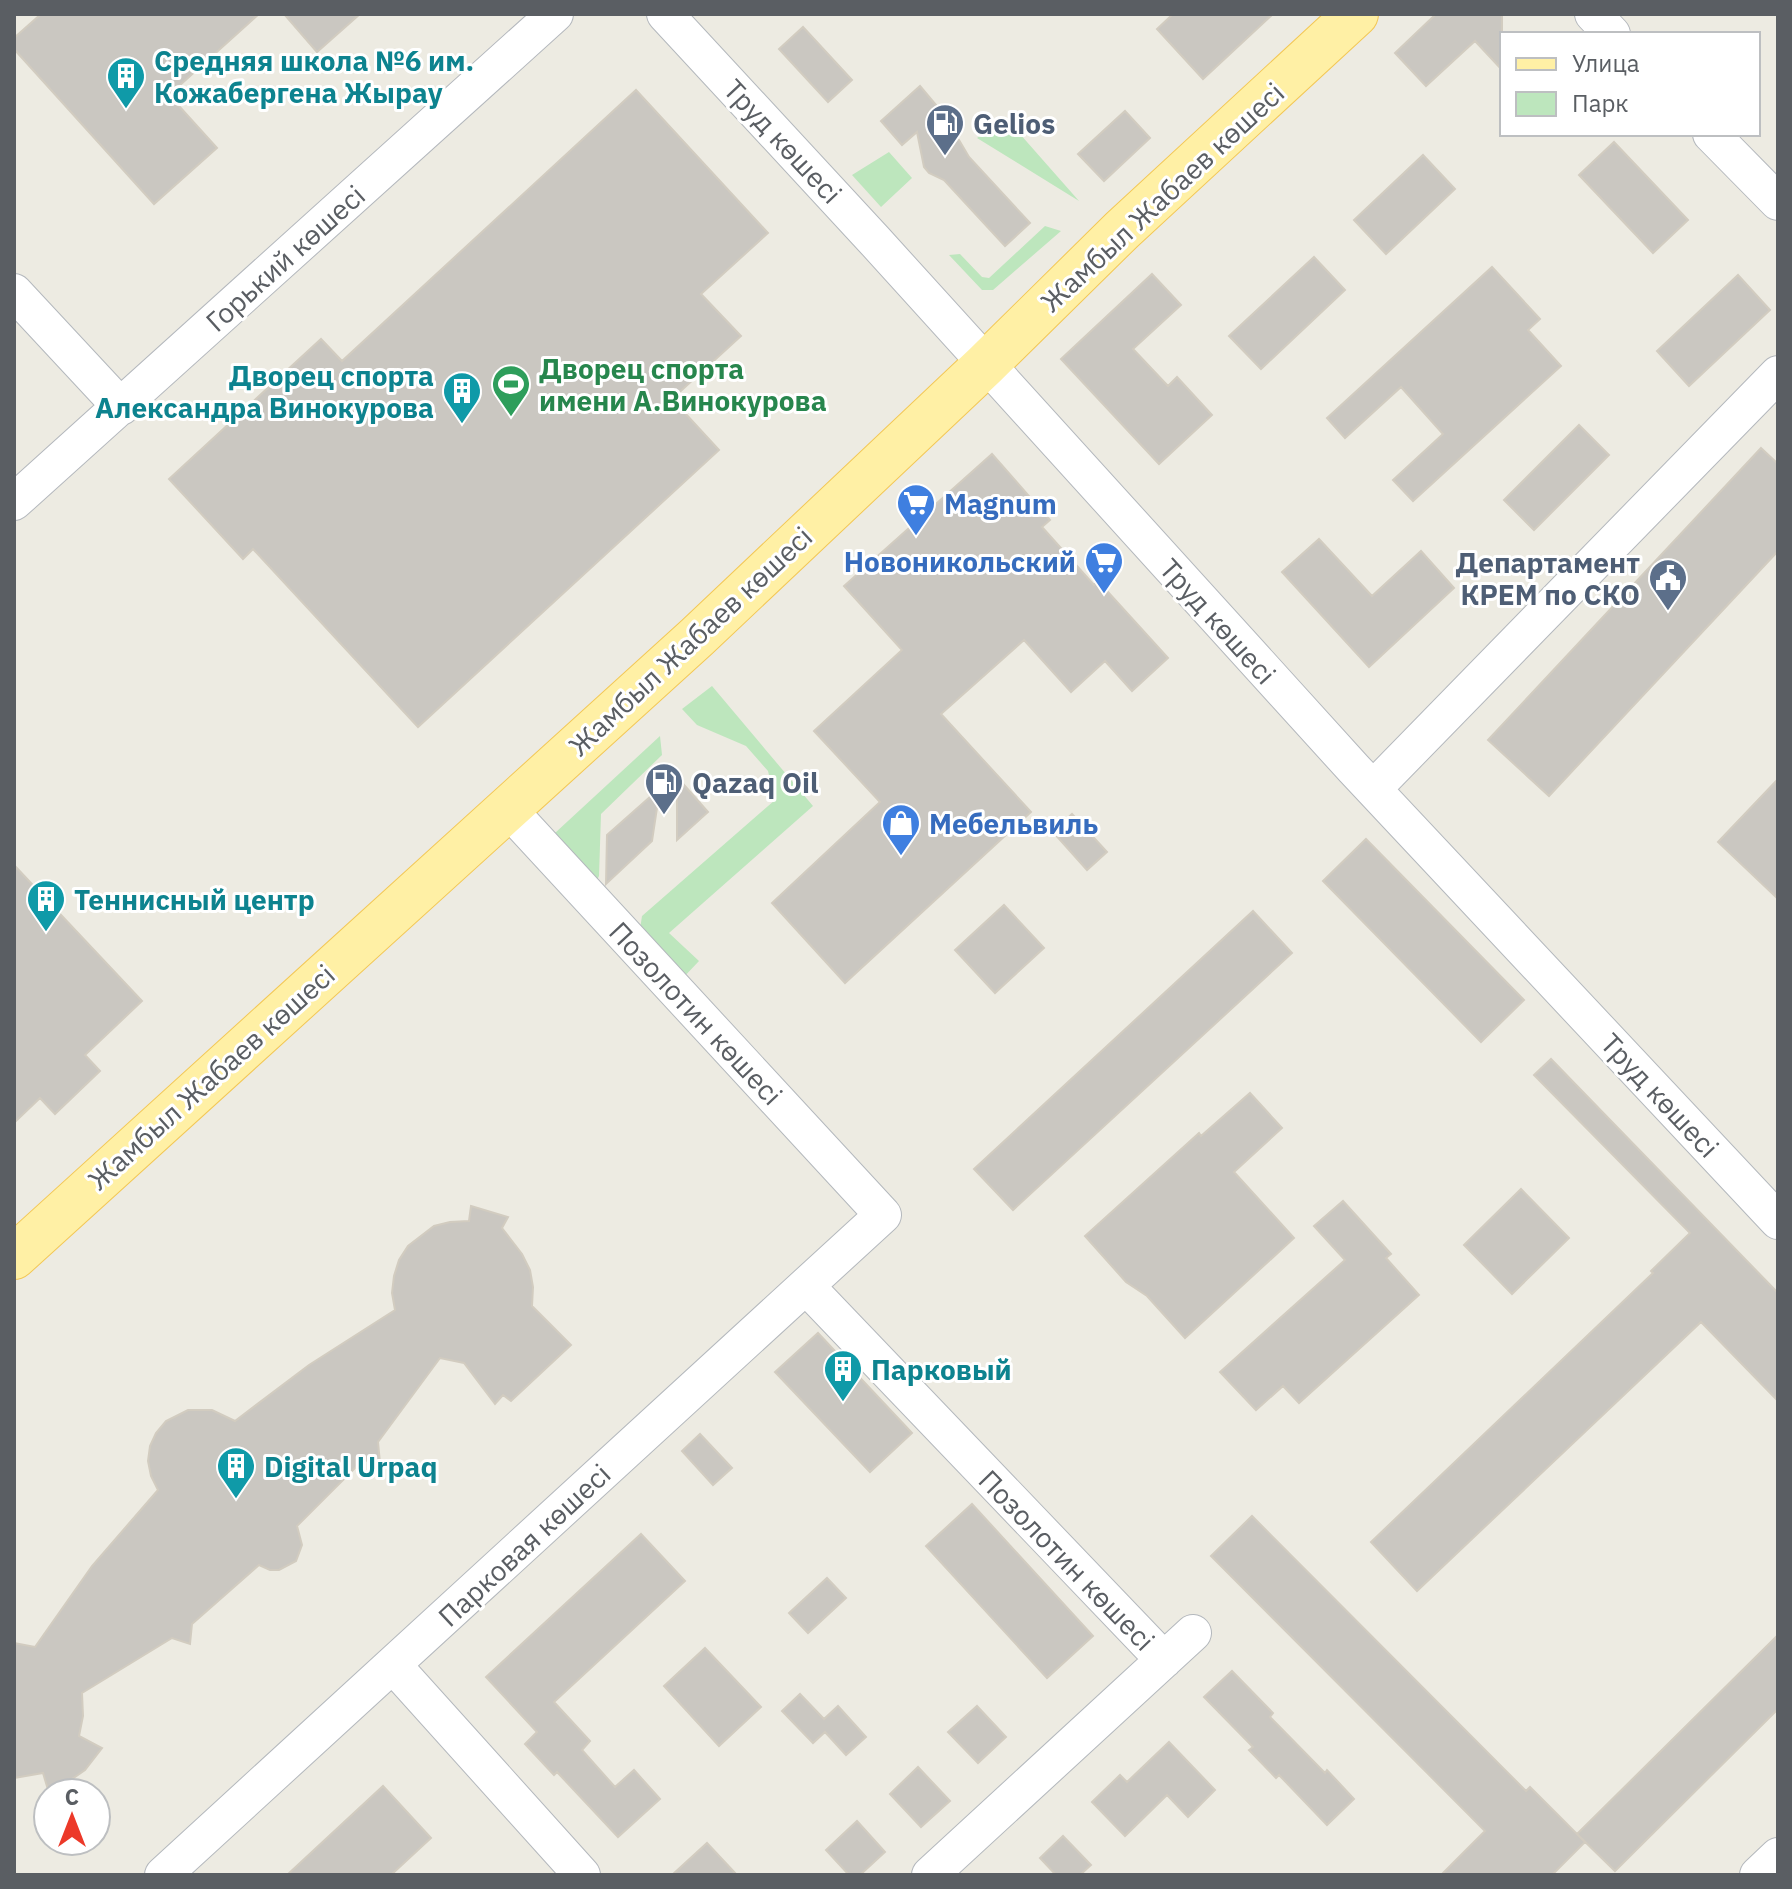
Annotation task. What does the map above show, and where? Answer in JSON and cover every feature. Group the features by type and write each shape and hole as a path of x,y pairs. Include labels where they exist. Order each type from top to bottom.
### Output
{"main road":[{"name":"Жамбыл Жабаев көшесі","path":"14,1257 697,637 985,365 1122,230 1356,14"}],"street":[{"name":"Горький көшесі","path":"14,502 555,14"},
{"name":"Труд көшесі","path":"665,14 866,230 985,365 1373,789 1778,1221"},
{"path":"1593,14 1610,32"},
{"path":"1713,136 1778,202"},
{"path":"14,292 121,407"},
{"path":"1373,789 1778,374"},
{"name":"Позолотин көшесі","path":"509,810 883,1215"},
{"name":"Парковая көшесі","path":"163,1875 883,1215"},
{"name":"Позолотин көшесі","path":"806,1286 1164,1660"},
{"path":"930,1875 1193,1633"},
{"path":"393,1665 582,1875"},
{"path":"1758,1875 1778,1856"}],"green space":[{"path":"1005,117 1079,201 977,138"},
{"path":"889,152 912,178 881,207 852,175"},
{"path":"1045,226 1061,231 993,290 982,290 949,255 960,254 982,277 989,278"},
{"path":"712,686 813,806 669,933 699,961 681,980 639,936 642,916 775,800 768,771 746,746 697,725 682,709"},
{"path":"660,736 662,755 601,814 599,876 596,882 555,833"}],"building":[{"name":"Средняя школа №6 им. Кожабергена Жырау","path":"41,14 259,14 169,95 217,148 154,204 14,49 14,38"},
{"name":"Средняя школа №6 им. Кожабергена Жырау","path":"284,14 360,14 317,52"},
{"path":"1173,14 1273,14 1203,79 1157,29"},
{"path":"1436,14 1502,14 1500,68 1475,41 1426,86 1395,53"},
{"path":"803,27 852,80 828,102 779,49"},
{"path":"920,86 941,111 928,123 959,140 969,157 1030,223 1005,246 944,180 924,167 917,132 902,145 881,121"},
{"name":"Дворец спорта Александра Винокурова","path":"636,90 768,233 701,294 741,336 672,399 719,450 418,727 253,549 243,559 169,479 321,339 342,361"},
{"path":"1125,111 1150,138 1104,181 1078,154"},
{"path":"1614,142 1688,220 1653,253 1579,175"},
{"path":"1423,155 1455,189 1386,254 1354,220"},
{"path":"1314,257 1345,290 1261,369 1229,336"},
{"path":"1492,267 1540,319 1528,330 1561,366 1413,501 1393,480 1443,434 1401,387 1345,438 1327,418"},
{"path":"1152,274 1181,305 1133,349 1168,386 1177,377 1212,415 1159,464 1061,359"},
{"path":"1738,275 1770,310 1689,386 1657,351"},
{"path":"1579,425 1609,455 1534,530 1504,500"},
{"path":"1761,448 1778,464 1778,551 1549,796 1488,740"},
{"path":"992,454 1050,520 1042,527 1094,585 1098,581 1168,658 1132,691 1105,661 1071,692 1024,640 941,714 1031,812 845,983 772,903 880,802 814,731 902,650 844,586"},
{"path":"1319,539 1372,596 1421,551 1454,588 1369,667 1282,572"},
{"path":"677,777 708,812 677,840"},
{"path":"1778,779 1778,899 1718,842"},
{"path":"660,788 652,841 606,884 607,835"},
{"path":"1072,814 1107,852 1087,870 1053,832"},
{"path":"1366,839 1524,1000 1481,1042 1323,881"},
{"name":"Теннисный центр","path":"14,865 142,1001 85,1055 100,1071 55,1114 40,1098 14,1123"},
{"path":"1004,905 1044,948 995,993 955,950"},
{"path":"1253,911 1292,953 1013,1210 974,1169"},
{"path":"1551,1059 1778,1293 1778,1401 1701,1322 1417,1591 1371,1542 1653,1273 1651,1271 1690,1233 1534,1075"},
{"path":"1250,1093 1282,1128 1234,1172 1294,1238 1185,1338 1147,1296 1126,1282 1085,1236 1199,1133 1201,1136"},
{"path":"1521,1189 1569,1238 1512,1294 1464,1245"},
{"path":"1343,1201 1391,1254 1386,1258 1419,1295 1299,1403 1283,1386 1256,1410 1220,1372 1345,1260 1314,1226"},
{"name":"Digital Urpaq","path":"471,1206 508,1217 502,1228 530,1270 532,1306 571,1345 511,1401 503,1395 495,1404 464,1363 440,1358 378,1442 380,1463 363,1460 297,1526 302,1545 296,1561 279,1570 259,1565 192,1624 190,1644 172,1638 82,1693 83,1716 79,1736 102,1748 85,1770 75,1777 44,1777 43,1773 14,1778 14,1643 35,1647 92,1566 158,1490 148,1461 156,1433 166,1421 188,1410 212,1410 235,1421 309,1365 395,1310 392,1293 394,1276 408,1246 434,1226 469,1221"},
{"name":"Парковый","path":"818,1333 912,1433 870,1472 775,1372"},
{"path":"700,1434 732,1468 713,1485 682,1451"},
{"path":"972,1504 1093,1636 1047,1678 926,1546"},
{"path":"1252,1516 1526,1791 1530,1787 1585,1842 1552,1875 1441,1875 1485,1831 1211,1556"},
{"path":"641,1534 685,1581 554,1702 590,1741 582,1750 615,1787 634,1770 660,1799 618,1837 557,1772 554,1775 525,1744 537,1732 486,1677"},
{"path":"827,1578 846,1598 808,1633 789,1613"},
{"path":"1778,1635 1778,1709 1615,1871 1577,1834"},
{"path":"705,1648 761,1707 719,1746 664,1686"},
{"path":"1232,1671 1273,1713 1270,1717 1354,1799 1327,1825 1279,1775 1276,1778 1249,1750 1253,1747 1204,1697"},
{"path":"800,1694 824,1719 838,1706 866,1737 846,1755 825,1732 813,1743 782,1711"},
{"path":"977,1706 1006,1737 978,1763 948,1732"},
{"path":"1169,1742 1215,1790 1188,1817 1167,1795 1125,1836 1092,1802 1120,1775 1127,1782"},
{"path":"918,1767 950,1801 921,1827 890,1794"},
{"path":"383,1786 431,1838 391,1875 287,1875"},
{"path":"857,1821 885,1852 860,1875 849,1875 826,1850"},
{"path":"1063,1836 1091,1865 1080,1875 1056,1875 1040,1858"},
{"path":"707,1843 737,1875 672,1875"}],"place":[{"name":"Средняя школа №6 им. Кожабергена Жырау","path":"126,110"},
{"name":"Gelios","path":"945,157"},
{"name":"Дворец спорта имени А.Винокурова","path":"511,418"},
{"name":"Дворец спорта Александра Винокурова","path":"462,425"},
{"name":"Magnum","path":"916,537"},
{"name":"Новоникольский","path":"1104,595"},
{"name":"Департамент КРЕМ по СКО","path":"1668,612"},
{"name":"Qazaq Oil","path":"664,816"},
{"name":"Мебельвиль","path":"901,857"},
{"name":"Теннисный центр","path":"46,933"},
{"name":"Парковый","path":"843,1403"},
{"name":"Digital Urpaq","path":"236,1500"}]}
